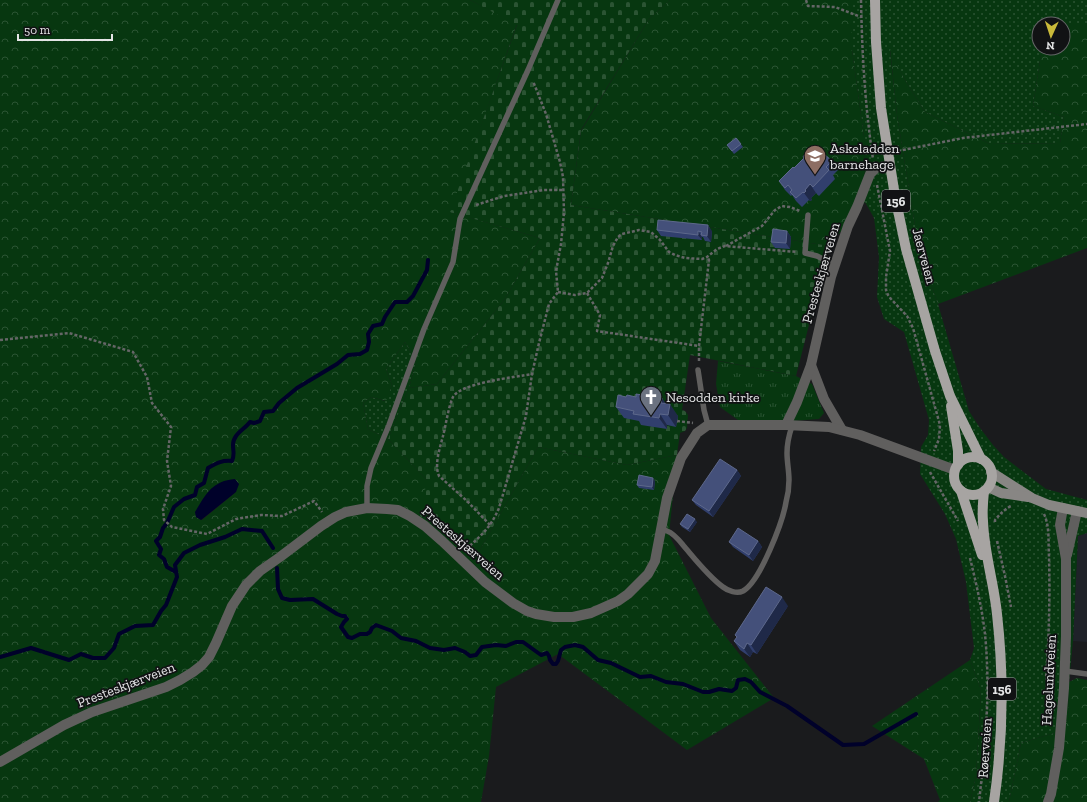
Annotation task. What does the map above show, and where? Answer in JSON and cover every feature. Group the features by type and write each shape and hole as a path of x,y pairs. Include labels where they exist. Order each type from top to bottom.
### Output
{"main road":[{"name":"Jaerveien","path":"875,0 876,42 881,108 895,196 906,249 935,351 950,396 981,459"},
{"name":"Jaerveien","path":"950,396 958,451 956,467"},
{"path":"956,467 969,457 981,459"},
{"name":"156","path":"981,459 988,465 991,472 992,479 986,489"},
{"name":"156","path":"956,467 954,474 955,483 961,491"},
{"path":"991,472 1032,498 1049,505 1082,512"},
{"path":"961,491 973,495 986,489 1032,498"},
{"name":"Røerveien","path":"986,489 982,520 990,577 997,612 1002,676 999,758 994,802"},
{"name":"Røerveien","path":"961,491 990,577"}],"street":[{"name":"Presteskjærveien","path":"789,426 810,365 831,277 848,226 870,174 875,169"},
{"path":"810,365 824,399 842,430"},
{"name":"Presteskjærveien","path":"0,762 54,730 87,714 166,687 193,672 209,657 232,606 246,585 260,571 328,521 346,512 367,508 387,509 398,510 410,516 425,526 485,582 513,603 536,614 554,617 573,617 591,613 618,601 628,594 648,574 655,561 667,498 681,458 697,433 708,425"},
{"path":"708,425 829,427 860,435 956,467"},
{"name":"Hagelundveien","path":"1048,802 1051,794 1059,748 1065,671 1066,559 1060,525 1063,508"},
{"name":"Hagelundveien","path":"1066,559 1082,512"}],"lane":[{"path":"367,508 367,486 371,468 389,425 424,329 453,262 460,219 528,70 558,0"},
{"path":"808,215 805,253 817,256 835,265"},
{"path":"698,370 704,410 708,425"},
{"path":"661,529 670,532 711,577 724,588 736,592 744,590 754,580 770,550 786,502 789,484 787,453 789,426"},
{"path":"1065,671 1087,674"}],"path":[{"path":"806,0 808,6 835,7 861,16"},
{"path":"861,0 862,45 868,124 889,245 886,290 891,299 907,316 913,328 940,425 939,439 933,453"},
{"path":"457,556 483,535 495,518 499,508 523,429 532,374 549,304 558,292 556,271 564,221 563,177 546,114 528,70"},
{"path":"888,153 963,138 1087,124"},
{"path":"464,209 504,196 544,190 564,190"},
{"path":"558,292 575,295 587,294 602,278 613,246 618,237 622,234 639,230 651,232 660,240 669,252 685,258 702,259 717,249 762,226 775,210 782,206 790,207 808,215"},
{"path":"725,246 805,253"},
{"path":"698,370 699,346 709,260 707,257"},
{"path":"587,294 600,315 597,331 699,346"},
{"path":"0,340 69,333 134,352 147,377 152,403 172,427 167,461 171,486 163,509 164,520 172,528 207,534 236,519 261,515 282,516 314,501 328,521"},
{"path":"490,525 468,501 439,476 437,470 438,458 453,397 470,386 532,374"},
{"path":"927,466 960,525"},
{"path":"996,527 995,520 1003,510 1015,505"},
{"path":"1043,513 1048,525 1050,580 1049,637 1046,678 1050,684 1055,687 1064,688"},
{"path":"996,534 1011,607"},
{"path":"969,555 985,631 988,676 983,768 979,802"}],"shaded area":[{"path":"1087,533 1087,642 1073,641 1078,536"}],"green space":[{"path":"0,0 470,0 517,24 451,212 540,238 505,299 437,384 409,388 416,362 405,342 386,369 392,385 386,401 371,397 363,403 368,429 388,439 427,480 476,557 538,447 627,465 677,455 669,535 711,618 774,698 687,750 558,654 496,687 489,756 481,802 0,802","holes":["236,492 202,520 196,517"]},
{"path":"470,0 670,0 649,19 581,130 571,205 829,246 796,376 690,355 682,410 688,415 687,428 685,431 680,433 677,455 627,465 538,447 476,557 420,516 427,480 388,439 409,388 437,384 505,299 540,238 450,212 517,25"},
{"path":"670,0 852,0 852,50 864,137 865,202 829,246 571,205 581,131 649,19"},
{"path":"852,0 1087,0 1087,25 1071,25 1071,16 1031,16 1031,56 1041,56 1033,106 1064,117 1060,143 990,144 925,112 905,80 890,50 897,115 919,250 938,304 969,411 980,428 1004,457 1046,489 1087,500 1087,533 1078,536 1068,720 1058,732 1021,743 1009,802 970,802 976,776 981,690 970,660 974,648 966,582 956,539 945,514 920,474 921,447 928,435 929,420 904,332 884,319 877,297 879,257 874,218 865,202 864,137 852,50"},
{"path":"1071,25 1087,25 1087,248 938,304 919,250 897,115 890,48 905,80 925,112 990,144 1060,143 1064,117 1033,106 1041,56 1071,56"},
{"path":"405,342 416,362 409,388 388,439 368,429 363,403 371,397 385,401 392,385 386,369"},
{"path":"718,361 796,376 812,384 824,413 819,419 763,423 738,420 720,407 716,384"},
{"path":"970,660 981,690 976,776 970,802 938,802 940,800 924,759 872,726"},
{"path":"1077,678 1087,680 1087,802 1009,802 1021,743 1058,732 1068,720 1069,682"}],"water":[{"path":"235,479 239,484 236,492 201,520 196,517 195,512 210,490 221,482"}],"building":[{"path":"736,138 741,144 732,151 727,145"},
{"path":"814,149 821,155 823,153 832,161 826,167 829,170 813,187 810,184 804,193 803,192 796,198 790,192 792,190 788,185 785,188 779,181 804,158 803,157 805,154 807,156"},
{"path":"658,220 708,225 707,236 701,235 702,232 698,231 698,235 657,230"},
{"path":"773,229 787,231 786,243 771,242"},
{"path":"636,394 662,398 661,403 670,404 668,415 660,414 659,418 633,414 634,411 616,407 618,395 636,397"},
{"path":"720,459 737,470 709,511 692,500"},
{"path":"639,475 653,478 652,487 637,485"},
{"path":"687,514 695,519 688,529 680,524"},
{"path":"738,528 758,541 749,555 729,542"},
{"path":"766,587 782,597 751,645 747,643 744,649 734,641 737,637 735,635"}],"waterway":[{"path":"176,572 167,567 164,559 159,555 161,549 156,541 160,537 174,507 184,499 195,495 197,487 204,483 208,468 220,462 232,461 234,455 233,441 239,432 250,422 254,423 260,421 264,412 273,411 279,403 297,388 337,364 348,355 360,354 367,350 369,342 368,334 373,326 382,324 395,302 407,302 413,296 427,270 428,260"},
{"path":"0,657 31,648 69,660 81,654 93,658 105,658 114,648 119,634 135,626 153,625 166,605 177,577 175,565 184,553 200,545 225,537 242,529 262,531 273,548"},
{"path":"277,568 278,589 282,598 290,600 313,599 337,614 345,616 347,619 341,627 348,637 352,638 360,634 367,634 376,625 392,631 401,638 416,641 430,648 444,650 455,648 470,656 476,655 482,647 496,645 506,646 516,642 523,642 541,655 547,653 553,664 556,664 558,661 561,650 565,647 575,645 583,647 598,660 611,663 640,677 651,676 666,682 683,684 703,692 719,689 732,691 736,688 738,680 745,679 751,682 760,692 787,706 843,745 864,744 916,714"}],"place":[{"name":"Askeladden barnehage","path":"815,176"},
{"name":"Nesodden kirke","path":"651,416"}]}
